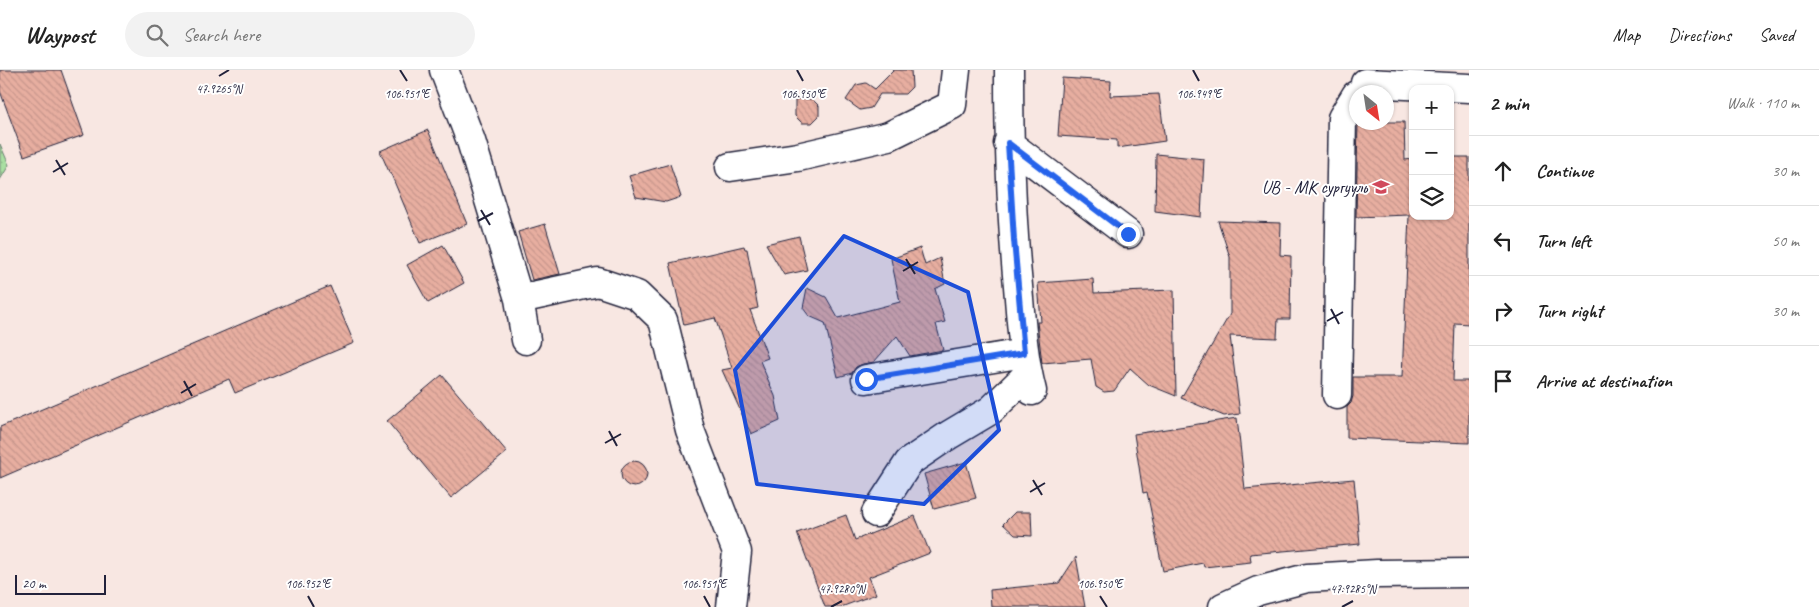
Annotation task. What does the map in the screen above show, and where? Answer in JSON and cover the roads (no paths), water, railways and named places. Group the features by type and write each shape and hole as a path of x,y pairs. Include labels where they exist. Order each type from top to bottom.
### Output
{"street":[{"path":"444,70 470,141 519,298 526,340"},
{"path":"730,167 798,157 889,136 952,105 956,70"},
{"path":"1009,70 1008,143 1014,240 1028,373"},
{"path":"1394,86 1469,88"},
{"path":"1337,395 1342,118 1349,106"},
{"path":"1008,143 1128,234"},
{"path":"519,298 598,282 637,295 663,320 690,430 737,552 732,607"},
{"path":"866,379 1028,373"},
{"path":"876,513 909,462 991,410 1028,373"},
{"path":"1223,607 1258,591 1307,578 1377,574 1469,573"}],"place":[{"name":"UB - MK сургууль","path":"1381,187"}]}
